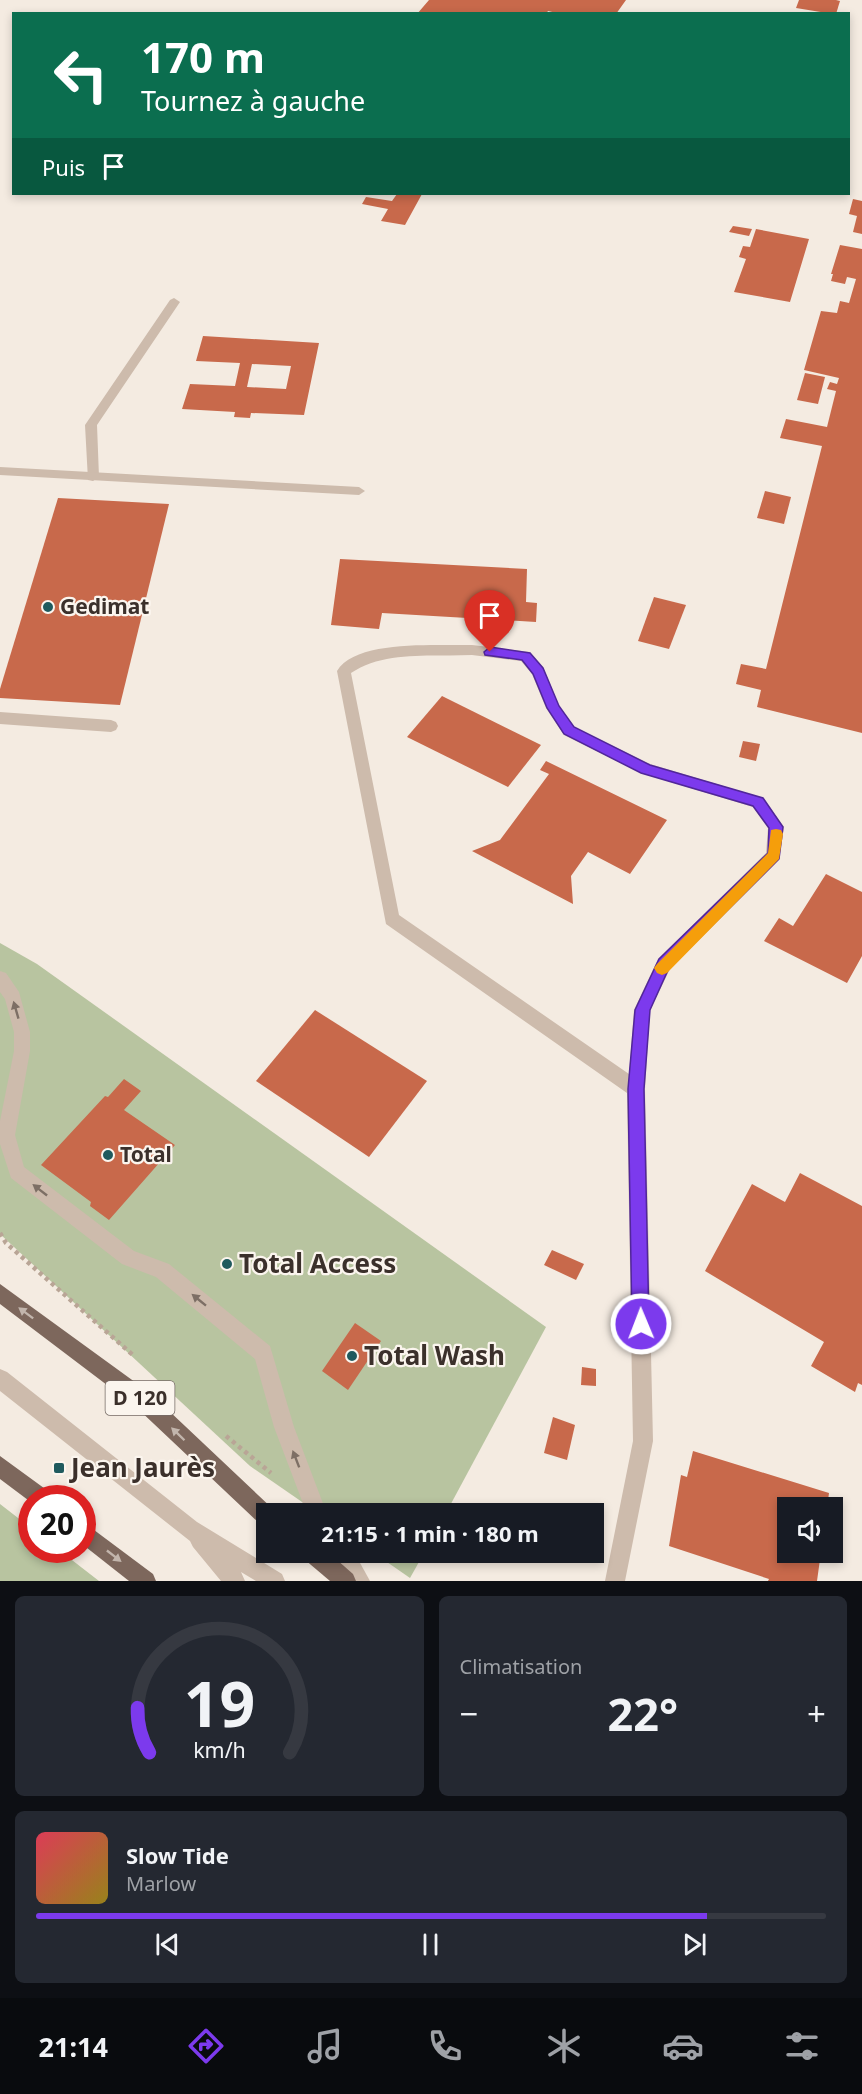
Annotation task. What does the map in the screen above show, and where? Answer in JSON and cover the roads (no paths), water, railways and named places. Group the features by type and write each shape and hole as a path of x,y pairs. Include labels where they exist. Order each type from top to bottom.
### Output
{"main road":[{"name":"D 120","path":"0,1293 143,1400 256,1507"},
{"path":"0,1466 24,1485"},
{"path":"96,1542 146,1581"},
{"path":"324,1563 346,1581"}],"street":[{"path":"93,477 91,425 174,303"},
{"path":"0,471 359,491"},
{"path":"615,1581 643,1441 636,1089 642,1010 664,964 774,855 776,827 758,802 646,769 569,731 553,708 538,671 525,656 472,650 383,653 361,659 344,671 392,919 636,1089"},
{"path":"0,718 111,726"},
{"path":"0,978 13,997 21,1032 22,1051 6,1135 17,1172 128,1258 162,1270 263,1353 284,1427 313,1503"},
{"path":"0,1379 190,1529 275,1581"},
{"path":"190,1529 235,1581"},
{"path":"349,1563 360,1581"}],"place":[{"name":"Gedimat","path":"48,607"},
{"name":"Total","path":"108,1155"},
{"name":"Total Access","path":"227,1264"},
{"name":"Total Wash","path":"352,1356"},
{"name":"Jean Jaurès","path":"59,1468"}]}
